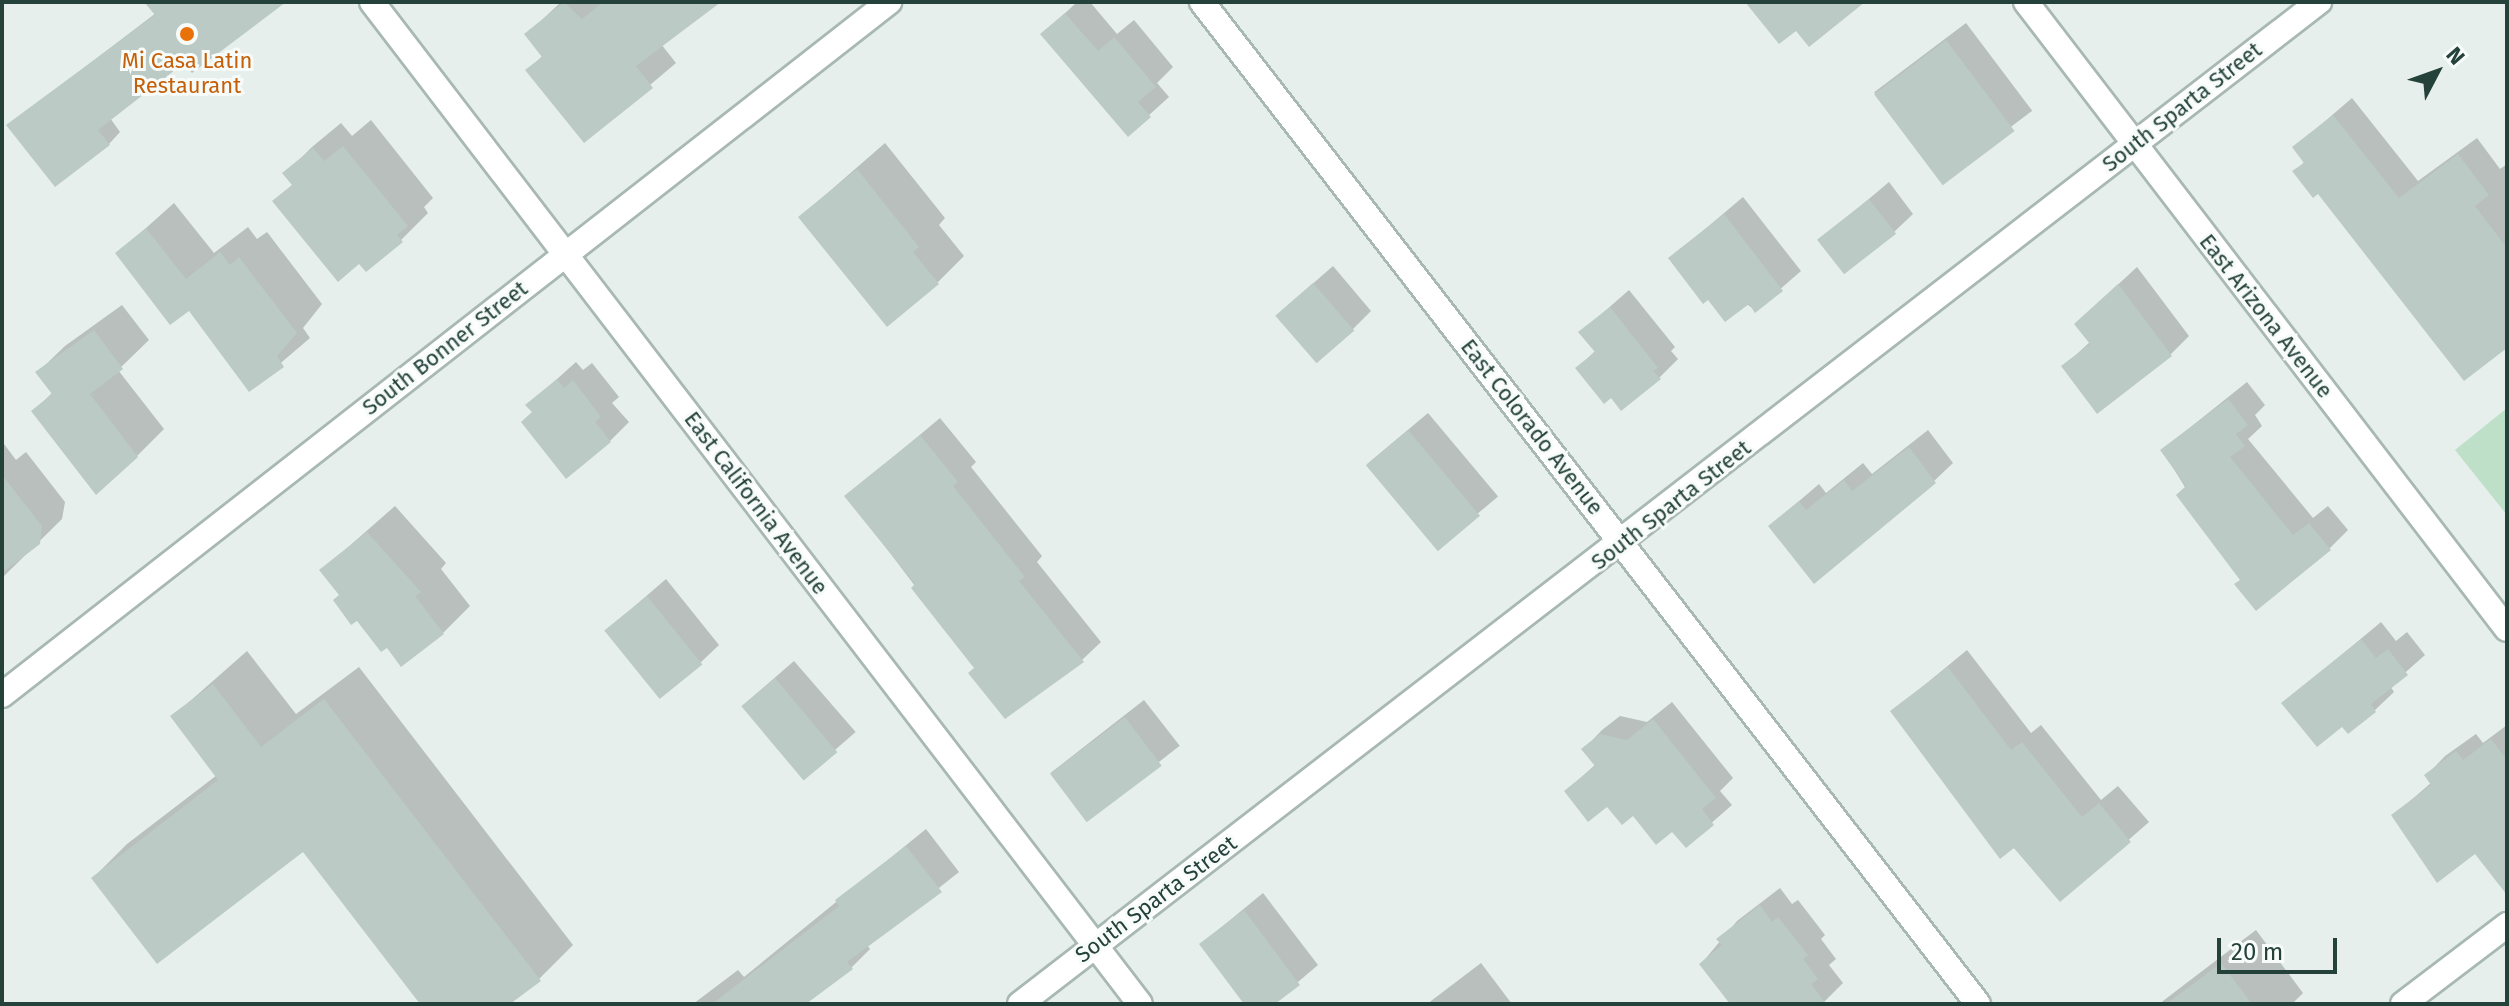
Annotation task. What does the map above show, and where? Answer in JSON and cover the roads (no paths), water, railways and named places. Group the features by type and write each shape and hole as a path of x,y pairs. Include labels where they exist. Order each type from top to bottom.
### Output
{"street":[{"name":"East California Avenue","path":"372,2 1140,1004"},
{"name":"South Bonner Street","path":"2,695 889,2"},
{"name":"East Colorado Avenue","path":"1202,2 1978,1004"},
{"name":"East Arizona Avenue","path":"2026,2 2507,629"},
{"name":"South Sparta Street","path":"1020,1004 1622,543 2319,2"},
{"path":"2403,1004 2507,925"}],"place":[{"name":"Mi Casa Latin Restaurant","path":"187,34"}]}
